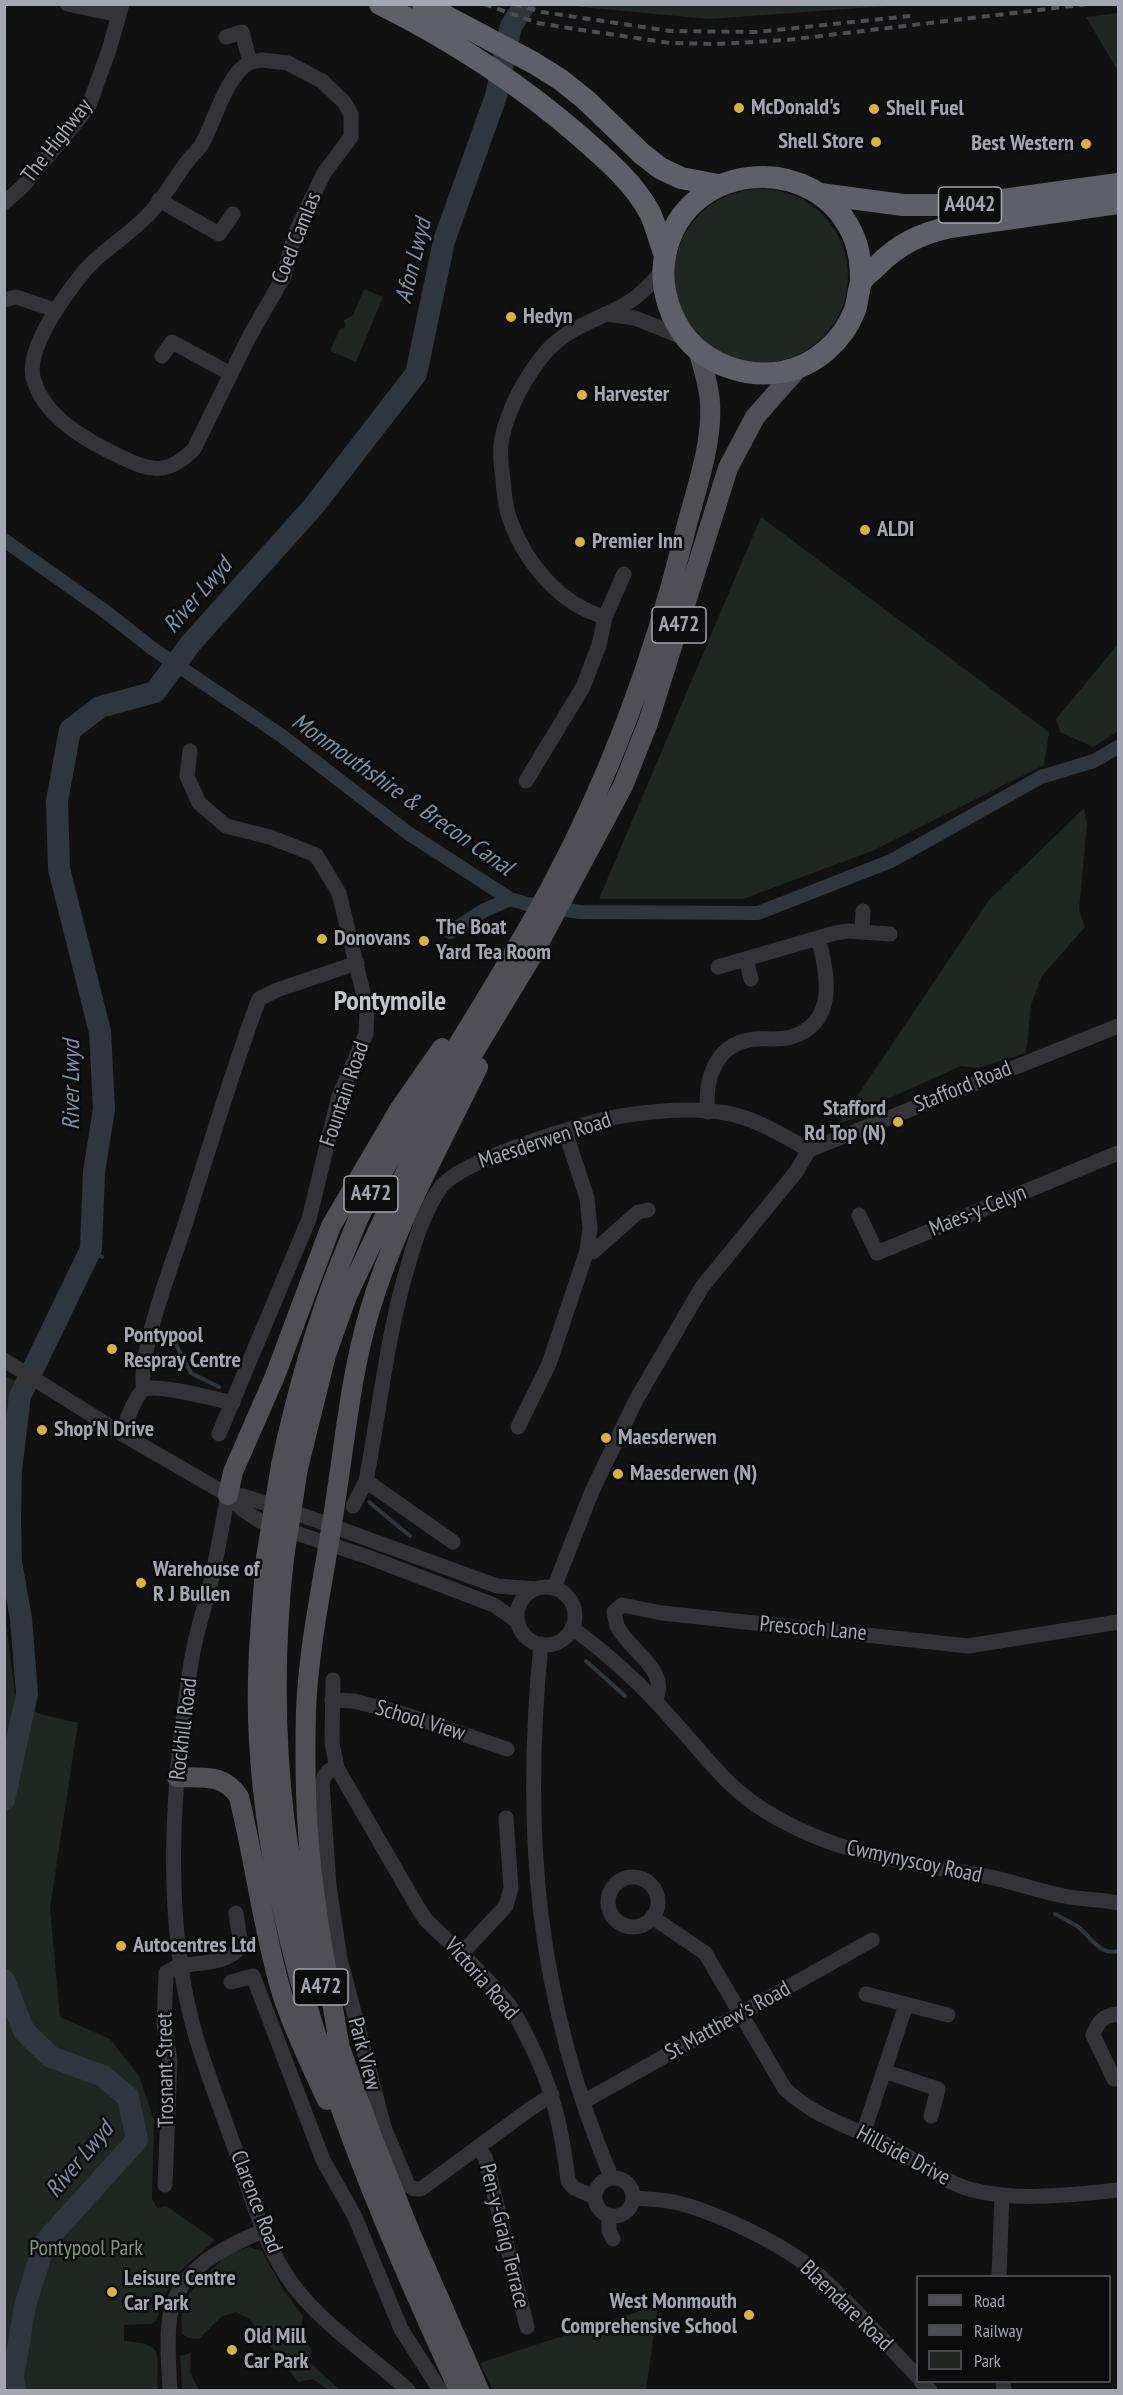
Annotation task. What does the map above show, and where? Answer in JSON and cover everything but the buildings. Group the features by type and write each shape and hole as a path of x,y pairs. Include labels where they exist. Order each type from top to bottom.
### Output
{"highway":[{"path":"380,4 440,35 531,94 603,156 625,179 650,213 664,263 668,306 692,344 713,360 747,373 765,374 800,366 822,355 839,338 855,310 861,280 860,261 851,232 835,207 820,194 788,180 770,177 742,178 718,185 702,196 687,209 673,231 664,263"},
{"path":"423,4 534,63 586,100 642,154 660,168 681,178 718,185"},
{"name":"A4042","path":"820,194 903,205 966,205 1119,184"},
{"name":"A4042","path":"861,280 889,253 905,242 925,233 950,227 1119,203"}],"main road":[{"name":"A472","path":"560,889 591,806 624,729 666,602 702,463 710,422 710,392 692,344"},
{"name":"A472","path":"290,1467 347,1296 423,1136 560,889 623,786 648,723 728,468 755,417 800,366"},
{"name":"A472","path":"459,2391 349,2128 320,2046 293,1954 271,1849 259,1739 260,1625 275,1558 290,1467 295,1400 330,1290 361,1213 482,1004 525,952"},
{"path":"340,2049 308,1834 305,1770 306,1709 311,1645 331,1534 356,1368 369,1314 390,1253 525,952"},
{"path":"228,1495 233,1472 275,1376 331,1226 399,1110 446,1043 482,1004"},
{"name":"A472","path":"275,1558 278,1612 277,1745 285,1825 300,1903 340,2049 420,2258 479,2391"},
{"path":"177,1778 221,1780 229,1783 239,1797 282,1994 301,2045 328,2101 349,2128"}],"street":[{"path":"67,4 120,10"},
{"name":"The Highway","path":"4,203 23,186 88,108 109,50 120,10"},
{"path":"225,37 242,32 250,62"},
{"name":"Coed Camlas","path":"262,60 288,63 322,81 344,102 351,114 351,137 324,173 295,234 284,276 231,374 194,450 180,463 166,468 153,468 125,459 77,432 55,414 39,393 32,375 33,359 55,310 94,261 149,215 159,200 201,145 222,98 240,70 250,62 262,60"},
{"path":"159,200 219,234 233,214"},
{"path":"605,617 588,612 565,596 541,575 527,554 509,517 500,456 502,439 517,397 532,370 547,351 569,333 641,294 664,263"},
{"path":"4,300 16,297 55,310"},
{"path":"605,314 634,318 692,344"},
{"path":"162,356 172,342 231,374"},
{"path":"526,781 583,687 599,645 605,617 624,574"},
{"name":"Fountain Road","path":"190,751 187,776 200,803 226,826 270,837 316,855 339,893 367,1009 366,1034 339,1096 309,1219 219,1434"},
{"path":"862,932 863,911"},
{"path":"718,967 835,933 890,934"},
{"path":"708,1112 706,1092 709,1077 719,1058 729,1048 751,1039 773,1040 793,1036 803,1032 820,1014 828,991 818,938"},
{"path":"746,959 751,980"},
{"path":"144,1389 142,1372 158,1307 243,1043 260,999 277,990 357,963"},
{"name":"Stafford Road","path":"809,1150 1119,1026"},
{"name":"Maesderwen Road","path":"353,1506 366,1481 395,1308 416,1239 436,1196 448,1180 468,1166 565,1131 620,1116 688,1111 724,1113 774,1130 809,1150"},
{"path":"518,1427 549,1364 587,1251 590,1228 587,1198 565,1131"},
{"path":"554,1588 592,1491 636,1400 702,1287 796,1172 809,1150"},
{"name":"Maes-y-Celyn","path":"859,1215 877,1253 1119,1153"},
{"path":"587,1251 593,1252 615,1230 638,1212 648,1210"},
{"path":"4,1360 122,1434 228,1495 243,1496 494,1605 518,1622 526,1635 541,1644 562,1640 572,1628 575,1610 566,1594 554,1588 497,1586 331,1534"},
{"path":"122,1434 138,1395 144,1389 158,1388 232,1403"},
{"path":"366,1481 436,1536 453,1542"},
{"name":"Rockhill Road","path":"182,1966 174,1884 177,1778 192,1657 228,1495"},
{"path":"518,1622 523,1599 536,1589"},
{"name":"Prescoch Lane","path":"655,1701 660,1691 658,1677 618,1627 614,1612 622,1605 696,1617 968,1646 1119,1622"},
{"name":"Cwmynyscoy Road","path":"572,1628 604,1652 655,1701 732,1785 756,1805 809,1834 848,1850 903,1863 986,1877 1066,1897 1119,1903"},
{"path":"541,1644 533,1746 533,1830 540,1911 548,1971 563,2036 583,2102 611,2177"},
{"path":"333,1680 332,1743 337,1768"},
{"name":"School View","path":"332,1700 354,1701 404,1714 507,1749"},
{"name":"Victoria Road","path":"337,1768 418,1908 510,2007 547,2078 559,2122 568,2181 574,2188 594,2197"},
{"name":"Park View","path":"337,1768 324,1775 322,1783 329,1886 340,1959 384,2127 408,2185 414,2189 421,2189 546,2097 552,2095"},
{"path":"461,1954 506,1906 509,1898 512,1888 506,1818"},
{"path":"182,1966 205,1964 234,1954 241,1946 236,1913"},
{"name":"Hillside Drive","path":"652,1917 703,1950 785,2089 802,2105 894,2148 945,2179 968,2189 1002,2195 1119,2190"},
{"name":"St Matthew's Road","path":"583,2102 872,1940"},
{"name":"Trosnant Street","path":"165,2185 170,2061 164,2023 166,1973 172,1968 182,1966"},
{"name":"Clarence Road","path":"182,1966 193,2025 202,2054 273,2254 294,2286 340,2333 408,2391"},
{"path":"231,1982 254,1976 323,2160 355,2217 401,2329 440,2391"},
{"path":"866,1994 948,2015"},
{"path":"863,2134 906,2005"},
{"path":"1114,2079 1093,2035 1098,2021 1107,2016 1119,2014"},
{"path":"884,2071 938,2089 931,2116"},
{"name":"Pen-y-Graig Terrace","path":"478,2146 485,2157 527,2326"},
{"path":"611,2177 627,2182 632,2190 633,2198 627,2210 616,2216 599,2209 594,2197 599,2184 611,2177"},
{"path":"999,2275 1002,2195"},
{"name":"Blaendare Road","path":"633,2198 672,2201 692,2207 714,2215 787,2251 827,2284 916,2375"},
{"path":"609,2215 609,2231 613,2239"},
{"path":"170,2391 168,2335 170,2314 177,2295 189,2277 204,2262 233,2243 265,2230"}],"green space":[{"path":"574,5 901,5 709,19"},
{"path":"1118,13 1118,71 1086,17"},
{"path":"761,189 794,196 809,204 822,215 833,228 841,243 848,276 841,309 833,324 822,337 809,348 794,356 761,363 728,356 713,348 700,337 689,324 681,309 674,276 681,243 689,228 700,215 713,204 728,196"},
{"path":"364,289 383,297 356,362 330,351 340,329 346,327 344,320 353,315"},
{"path":"761,517 1049,732 1044,765 872,851 743,899 599,899"},
{"path":"1118,644 1118,731 1093,747 1060,732 1056,719"},
{"path":"1084,808 1087,824 1079,910 1085,927 1042,976 1031,1005 1026,1053 978,1068 961,1066 876,1104 868,1115 839,1123 989,900"},
{"path":"5,1376 16,1381 5,1447"},
{"name":"Pontypool Park","path":"5,1613 16,1704 44,1715 78,1723 50,1908 60,2017 110,2039 139,2076 154,2120 152,2199 157,2208 166,2206 215,2240 180,2271 165,2295 156,2321 151,2324 124,2325 124,2341 147,2345 156,2353 158,2390 5,2390"},
{"path":"249,2247 262,2251 283,2289 303,2316 301,2329 312,2352 306,2359 340,2390 328,2390 313,2379 298,2382 249,2319 236,2312 221,2317 199,2339 189,2338 182,2334 183,2301 229,2253"},
{"path":"658,2305 646,2390 493,2390 480,2363"},
{"path":"191,2353 190,2373 199,2390 182,2390 180,2356"}],"waterway":[{"name":"River Lwyd","path":"4,1800 27,1694 21,1619 11,1562 11,1470 20,1396 91,1249 94,1172 104,1109 100,1032 59,869 57,801 70,730 100,707 155,692 191,643 313,507 416,374 444,241 496,96 511,26 525,4"},
{"name":"Monmouthshire & Brecon Canal","path":"4,540 106,612 153,649 282,736 408,833 510,899 527,904 580,912 758,913 891,861 1041,777 1094,761 1118,747"},
{"path":"450,932 483,911 510,899"},
{"path":"91,1249 102,1257"},
{"path":"170,1333 191,1373 219,1387"},
{"path":"369,1502 410,1536"},
{"path":"586,1661 625,1696"},
{"path":"1055,1914 1077,1926 1106,1951 1118,1951"},
{"name":"River Lwyd","path":"4,1980 24,2031 51,2057 103,2076 128,2097 137,2140 45,2242 25,2306 13,2378 15,2390"}],"railway":[{"path":"484,4 538,23 670,43 717,44 787,40 1089,4"},
{"path":"514,4 542,12 670,31 757,32 910,16"}],"place":[{"name":"McDonald's","path":"739,108"},
{"name":"Shell Fuel","path":"874,109"},
{"name":"Shell Store","path":"876,142"},
{"name":"Best Western","path":"1086,144"},
{"name":"Hedyn","path":"511,317"},
{"name":"Harvester","path":"582,395"},
{"name":"ALDI","path":"865,530"},
{"name":"Premier Inn","path":"580,542"},
{"name":"Donovans","path":"322,939"},
{"name":"The Boat Yard Tea Room","path":"424,941"},
{"name":"Stafford Rd Top (N)","path":"898,1122"},
{"name":"Pontypool Respray Centre","path":"112,1349"},
{"name":"Shop'N Drive","path":"42,1430"},
{"name":"Maesderwen","path":"606,1438"},
{"name":"Maesderwen (N)","path":"618,1474"},
{"name":"Warehouse of R J Bullen","path":"141,1583"},
{"name":"Autocentres Ltd","path":"121,1946"},
{"name":"Leisure Centre Car Park","path":"112,2292"},
{"name":"West Monmouth Comprehensive School","path":"749,2315"},
{"name":"Old Mill Car Park","path":"232,2350"}],"district":[{"name":"Pontymoile","path":"390,1002"}],"water label":[{"name":"Afon Lwyd","path":"414,261"}]}
